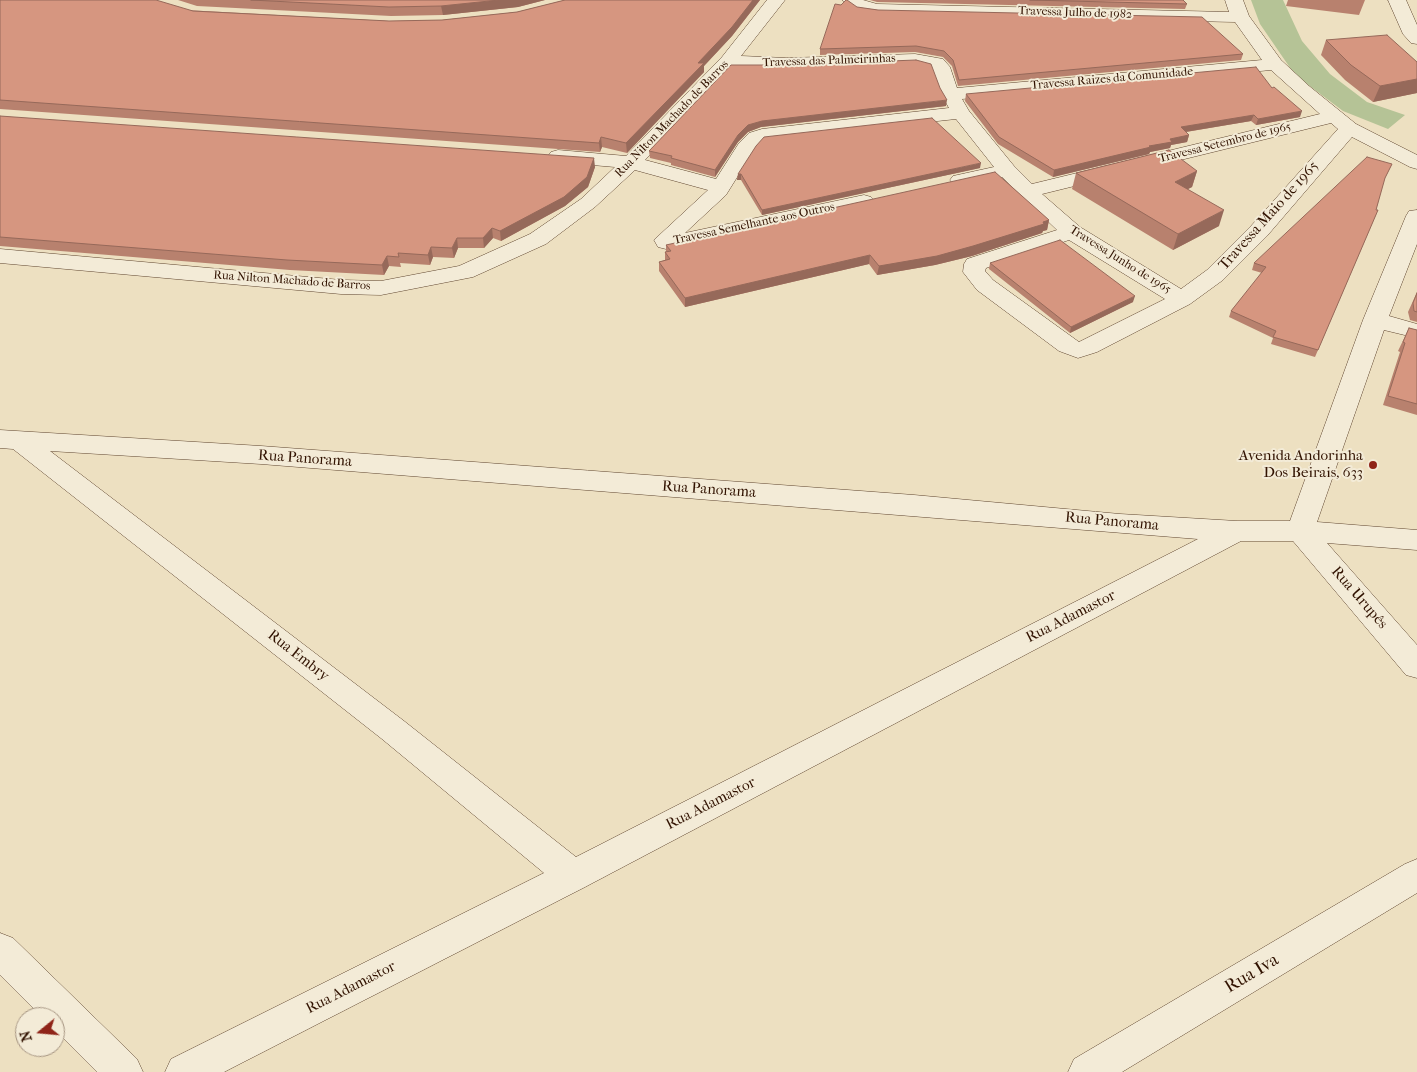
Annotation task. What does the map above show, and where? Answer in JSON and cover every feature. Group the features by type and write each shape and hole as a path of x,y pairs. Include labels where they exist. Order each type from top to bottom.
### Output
{"street":[{"name":"Rua Nilton Machado de Barros","path":"0,256 341,288 382,288 465,272 538,239 588,203 614,180 728,61 776,0"},
{"name":"Travessa Julho de 1982","path":"851,0 863,7 885,9 1237,9"},
{"path":"1396,0 1412,34 1417,40"},
{"path":"1237,9 1275,64 1302,90 1342,122 1417,163"},
{"name":"Travessa das Palmeirinhas","path":"728,61 787,64 894,59 930,60"},
{"name":"Travessa Junho de 1965","path":"930,60 937,62 941,67 950,94 961,113 1007,170 1027,191 1072,232 1182,299"},
{"name":"Travessa Raizes da Comunidade","path":"950,94 1275,64"},
{"name":"Travessa Semelhante aos Outros","path":"883,197 670,243 666,242 666,238 722,187 746,148 756,137 769,133 961,113"},
{"name":"Travessa Setembro de 1965","path":"1027,191 1342,122"},
{"name":"Travessa Maio de 1965","path":"1072,232 975,264 974,272 986,285 1067,346 1078,350 1089,347 1182,299 1215,275 1259,231 1342,122"},
{"path":"540,155 630,162 722,187"},
{"path":"940,185 1007,170"},
{"path":"1300,531 1375,320 1417,216"},
{"path":"1375,320 1417,331"},
{"name":"Rua Panorama","path":"10,440 261,455 914,505 1120,524 1237,531 1300,531 1417,540"},
{"name":"Rua Embry","path":"10,440 393,730 573,876"},
{"name":"Rua Adamastor","path":"184,1072 573,876 1237,531"},
{"name":"Rua Urupês","path":"1300,531 1417,666"},
{"name":"Rua Iva","path":"1087,1072 1417,875"},
{"path":"0,950 124,1072"}],"green space":[{"path":"1251,0 1283,0 1302,41 1330,74 1367,102 1405,115 1388,129 1343,111 1295,75 1260,24"}],"building":[{"path":"0,0 156,0 193,11 389,21 442,20 517,12 565,0 753,0 732,27 698,63 704,63 626,143 601,137 599,143 0,100"},
{"path":"251,0 499,0 441,6 389,7"},
{"path":"846,0 857,7 878,10 1202,17 1243,54 959,80 953,60 944,51 916,46 820,49 835,4 841,5"},
{"path":"1030,0 1183,0 1187,4"},
{"path":"1387,35 1417,62 1417,79 1380,86 1351,65 1326,40"},
{"path":"916,60 931,64 940,88 947,100 762,121 748,125 738,135 715,170 671,158 672,156 649,151 731,65 787,65"},
{"path":"1256,67 1272,88 1274,87 1302,111 1258,119 1254,115 1181,127 1189,135 1170,139 1172,142 1054,170 999,137 966,94"},
{"path":"0,116 594,158 587,177 564,197 500,231 492,228 483,238 457,238 452,248 431,247 428,255 398,253 399,257 387,256 382,265 287,260 0,237"},
{"path":"932,118 981,163 762,210 741,174 738,174 764,137"},
{"path":"1169,150 1197,171 1175,182 1224,210 1178,234 1076,173"},
{"path":"1367,157 1392,164 1385,178 1376,210 1378,210 1318,350 1273,337 1276,331 1231,311 1266,267 1254,263"},
{"path":"995,172 1049,220 1043,222 1044,224 937,256 879,266 870,255 685,298 659,262 670,259 665,252 671,251 666,245"},
{"path":"1060,240 1135,296 1071,327 990,263"},
{"path":"1417,293 1417,312 1414,311 1413,303"},
{"path":"1409,328 1417,330 1417,404 1388,396 1405,343 1403,342"}],"place":[{"name":"Avenida Andorinha Dos Beirais, 633","path":"1373,465"}]}
